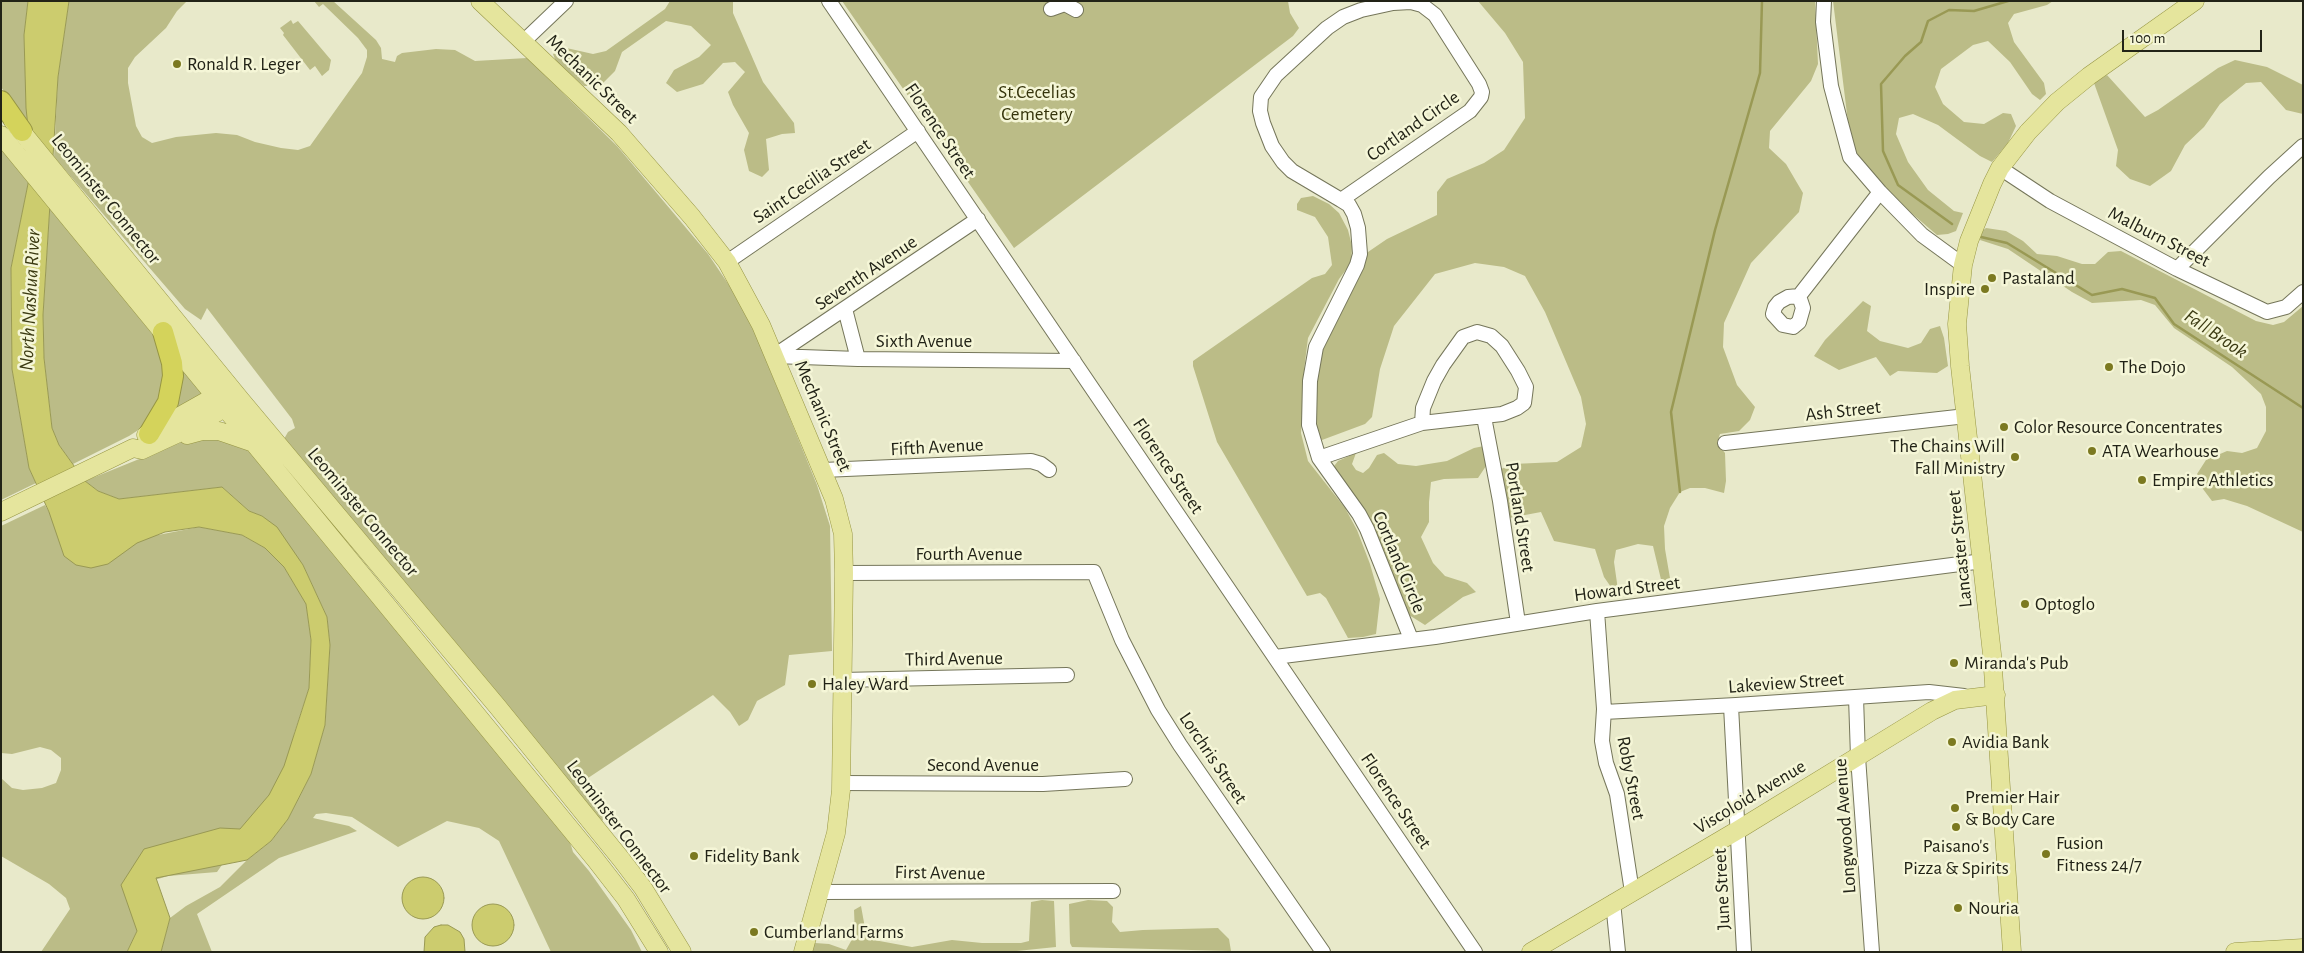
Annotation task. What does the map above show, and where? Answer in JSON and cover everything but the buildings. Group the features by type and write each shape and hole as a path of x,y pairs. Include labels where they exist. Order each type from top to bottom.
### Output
{"highway":[{"path":"1,101 22,131"},
{"path":"141,444 168,402 173,376 172,363 163,332"}],"main road":[{"name":"Mechanic Street","path":"480,1 619,133 692,217 727,262 762,325 823,470 840,517 843,534 844,573 841,783 838,823 803,952"},
{"name":"Lancaster Street","path":"2012,952 1996,695 1957,324 1963,265 1977,221 2000,168 2028,132 2068,93 2195,1"},
{"name":"Leominster Connector","path":"1,107 81,202 228,397 254,444 595,859 630,906 658,952"},
{"name":"Leominster Connector","path":"1,135 163,332 228,397 497,706 643,888 682,952"},
{"path":"9,509 141,444 228,397"},
{"path":"141,444 156,448 193,433 210,430 227,432 254,444"},
{"name":"Viscoloid Avenue","path":"1531,952 1738,830 1938,708 1955,700 1996,695"},
{"path":"2236,952 2303,948"}],"street":[{"path":"523,42 566,1"},
{"name":"Florence Street","path":"829,1 1475,952"},
{"path":"1824,1 1823,22 1831,86 1850,157 1880,192 1922,235 1963,265"},
{"name":"Cortland Circle","path":"1341,200 1470,112 1481,97 1482,92 1479,84 1450,38 1435,15 1422,5 1411,2 1392,3 1361,10 1344,17 1327,28 1276,75 1261,97 1260,111 1262,123 1272,146 1283,162 1292,171 1349,205 1354,214 1358,228 1360,254 1357,264 1316,347 1310,381 1309,425 1319,458 1359,514 1373,542 1411,639"},
{"path":"1051,8 1065,4 1076,10"},
{"name":"Saint Cecilia Street","path":"727,262 918,131"},
{"path":"2177,269 2268,177 2303,146"},
{"name":"Malburn Street","path":"2000,168 2050,201 2177,269 2267,312 2286,307 2303,292"},
{"path":"1799,296 1880,192"},
{"name":"Seventh Avenue","path":"774,356 978,220"},
{"path":"845,310 858,360"},
{"path":"1319,458 1422,423 1484,417 1502,414 1517,408 1524,402 1526,392 1518,371 1502,346 1491,336 1477,332 1463,337 1442,365 1423,408 1422,423"},
{"name":"Sixth Avenue","path":"774,356 858,360 1074,361"},
{"name":"Ash Street","path":"1725,443 1966,416"},
{"name":"Portland Street","path":"1484,417 1500,501 1518,623"},
{"name":"Fifth Avenue","path":"823,470 1032,461 1050,470"},
{"name":"Howard Street","path":"1275,656 1411,639 1597,611 1983,561"},
{"name":"Fourth Avenue","path":"844,573 1094,572"},
{"name":"Lorchris Street","path":"1094,572 1122,640 1158,710 1323,952"},
{"name":"Roby Street","path":"1597,611 1604,712 1602,741 1606,763 1617,794 1632,892"},
{"name":"Third Avenue","path":"842,680 1067,675"},
{"name":"Lakeview Street","path":"1604,712 1731,706 1929,692 1970,697"},
{"name":"Longwood Avenue","path":"1856,697 1858,757 1872,952"},
{"name":"June Street","path":"1731,706 1744,952"},
{"name":"Second Avenue","path":"841,783 1043,784 1125,779"},
{"name":"First Avenue","path":"820,892 1113,891"},
{"path":"1613,902 1618,952"}],"green space":[{"path":"1,1 28,1 24,35 28,126 1,87"},
{"path":"69,1 187,1 177,11 166,28 135,57 128,68 128,83 136,126 142,137 152,143 176,137 216,133 237,135 255,142 281,148 298,150 310,146 362,73 367,57 367,50 358,38 323,4 319,7 314,1 333,1 376,40 381,48 382,59 395,62 397,56 402,53 436,49 455,50 475,61 527,58 617,146 708,254 735,294 755,333 817,485 830,526 832,651 789,655 785,685 757,701 748,720 739,726 730,712 713,695 585,780 580,787 602,810 604,818 601,823 284,439 288,432 295,428 292,419 207,308 201,320 185,309 54,157 58,77"},
{"path":"670,1 733,1 733,13 763,82 794,123 795,133 782,134 766,139 769,170 762,177 749,171 744,150 749,133 728,92 745,72 735,62 723,63 703,84 677,92 666,83 674,70 699,57 711,45 691,26 666,21 622,52 615,71 600,86 584,86 556,62 553,54 562,47 593,54 606,51 665,9"},
{"name":"St.Cecelias Cemetery","path":"842,1 1288,1 1290,13 1299,28 1293,36 1014,248"},
{"path":"1478,1 1815,1 1818,64 1811,81 1770,131 1769,148 1786,164 1803,193 1799,212 1751,263 1724,323 1723,347 1737,385 1755,407 1750,420 1739,431 1720,434 1717,443 1725,453 1726,481 1724,493 1705,488 1690,488 1680,492 1670,508 1664,526 1665,549 1671,584 1664,592 1653,546 1638,544 1616,550 1614,562 1618,590 1613,590 1604,577 1595,549 1554,541 1541,512 1509,518 1501,469 1513,464 1557,462 1581,447 1586,424 1581,397 1545,312 1525,276 1504,267 1475,263 1435,274 1394,326 1380,369 1372,417 1365,424 1322,440 1317,435 1314,425 1314,376 1319,354 1368,252 1387,239 1437,215 1437,192 1447,179 1484,163 1504,150 1525,118 1523,62 1505,33"},
{"path":"1833,1 2053,1 2047,5 2014,14 2008,23 2014,42 2044,83 2046,94 2040,100 2032,94 2010,62 1988,41 1973,45 1941,69 1935,87 1943,104 1964,122 1984,124 2003,113 2011,114 2016,126 2008,143 1992,162 1980,156 1938,125 1913,114 1899,118 1896,134 1908,162 1928,190 1954,211 1963,213 1956,231 1937,235 1902,205 1864,164 1855,150 1850,138"},
{"path":"291,20 293,24 298,21 331,60 329,70 322,76 315,66 310,70 283,35 284,33 280,28"},
{"path":"2235,60 2267,67 2303,85 2303,114 2286,110 2261,82 2246,83 2220,104 2204,127 2185,145 2171,171 2150,186 2130,179 2116,166 2118,150 2094,83 2107,75 2145,117 2218,68"},
{"path":"1,146 29,179 11,268 12,369 29,468 36,483 1,500"},
{"path":"1313,196 1329,204 1339,213 1348,230 1352,246 1351,263 1339,279 1308,338 1304,370 1301,433 1308,461 1345,508 1357,530 1370,564 1380,599 1376,634 1363,637 1348,638 1326,598 1320,593 1307,596 1217,442 1193,366 1193,361 1312,278 1325,274 1332,265 1328,237 1315,217 1297,210 1297,204 1301,198"},
{"path":"50,205 153,335 161,351 165,390 143,427 73,464 59,445 52,428 44,358 43,315"},
{"path":"1986,228 2006,231 2023,241 2037,254 2057,256 2082,264 2095,264 2108,252 2121,251 2256,321 2273,325 2284,322 2303,306 2303,532 2247,506 2224,499 2212,501 2203,489 2197,474 2206,460 2227,451 2242,453 2257,448 2266,431 2266,407 2261,394 2232,367 2174,328 2155,305 2141,300 2092,303 2072,292 2008,249 1980,240 1982,231"},
{"path":"1863,301 1871,306 1867,331 1880,341 1908,348 1921,343 1930,329 1940,326 1944,338 1948,366 1937,373 1898,371 1890,376 1876,357 1839,370 1814,356 1825,340"},
{"path":"179,363 204,393 203,397 168,412"},
{"path":"203,436 243,446 253,455 570,842 573,852 589,871 631,930 642,952 551,952 499,841 479,828 447,821 398,847 352,817 326,813 316,814 313,818 349,826 357,831 279,858 197,914 212,952 161,952 170,918 186,906 220,887 247,860 271,841 288,819 311,774 325,725 330,645 327,617 303,565 262,516 249,511 222,487 119,499 98,491 85,481 191,438"},
{"path":"1484,446 1488,463 1478,478 1444,479 1431,482 1429,522 1421,537 1433,563 1445,576 1467,583 1476,592 1463,597 1425,625 1409,615 1388,564 1331,470 1338,461 1356,453 1352,464 1356,470 1363,473 1369,468 1377,455 1384,453 1398,464 1416,466 1447,461 1474,448"},
{"path":"45,505 49,512 158,535 199,527 242,535 265,548 284,567 306,603 311,640 309,688 294,734 293,763 217,872 168,876 151,881 137,931 127,952 41,952 70,909 66,898 49,884 1,856 1,778 12,788 23,790 42,788 56,783 61,770 61,758 51,750 40,747 12,754 1,753 1,526"},
{"path":"1042,900 1054,901 1056,947 1007,952 810,952 815,943 829,944 846,950 855,934 854,910 861,906 865,928 874,940 912,947 952,940 982,943 1021,943 1029,941 1031,902"},
{"path":"1088,900 1107,901 1113,907 1112,922 1120,932 1218,928 1229,939 1231,951 1072,947 1070,943 1069,904"}],"water":[{"name":"North Nashua River","path":"28,1 69,1 58,77 43,315 44,358 52,428 59,445 85,481 98,491 119,499 222,487 249,511 262,516 277,527 303,565 327,617 330,645 325,725 311,774 288,819 271,841 247,860 156,878 170,918 161,952 127,952 137,931 121,885 144,849 220,828 240,829 269,795 284,766 309,688 311,640 306,604 284,567 265,548 242,535 199,527 165,532 137,543 108,564 91,568 76,565 64,556 49,512 29,468 12,369 11,268 32,164 26,108 24,35"},
{"path":"427,877 435,880 441,886 444,898 441,910 435,916 419,919 411,916 405,910 402,894 405,886 411,880"},
{"path":"497,904 505,907 511,913 514,925 511,937 505,943 489,946 481,943 475,937 472,921 475,913 481,907"},
{"path":"448,925 460,932 464,939 465,952 424,952 425,937 434,927"}],"waterway":[{"path":"1680,492 1671,412 1715,230 1760,73 1762,1"},
{"name":"Fall Brook","path":"1952,224 1898,185 1883,151 1881,84 1905,56 1921,42 1928,21 1949,10 1974,11 2008,1"},
{"name":"Fall Brook","path":"1981,237 2007,243 2092,295 2122,289 2155,298 2174,324 2303,408"}],"place":[{"name":"Ronald R. Leger","path":"177,64"},
{"name":"Pastaland","path":"1992,278"},
{"name":"Inspire","path":"1985,289"},
{"name":"The Dojo","path":"2109,367"},
{"name":"Color Resource Concentrates","path":"2004,427"},
{"name":"ATA Wearhouse","path":"2092,451"},
{"name":"The Chains Will Fall Ministry","path":"2015,457"},
{"name":"Empire Athletics","path":"2142,480"},
{"name":"Optoglo","path":"2025,604"},
{"name":"Miranda's Pub","path":"1954,663"},
{"name":"Haley Ward","path":"812,684"},
{"name":"Avidia Bank","path":"1952,742"},
{"name":"Premier Hair & Body Care","path":"1955,808"},
{"name":"Paisano's Pizza & Spirits","path":"1956,827"},
{"name":"Fusion Fitness 24/7","path":"2046,854"},
{"name":"Fidelity Bank","path":"694,856"},
{"name":"Nouria","path":"1958,908"},
{"name":"Cumberland Farms","path":"754,932"}]}
